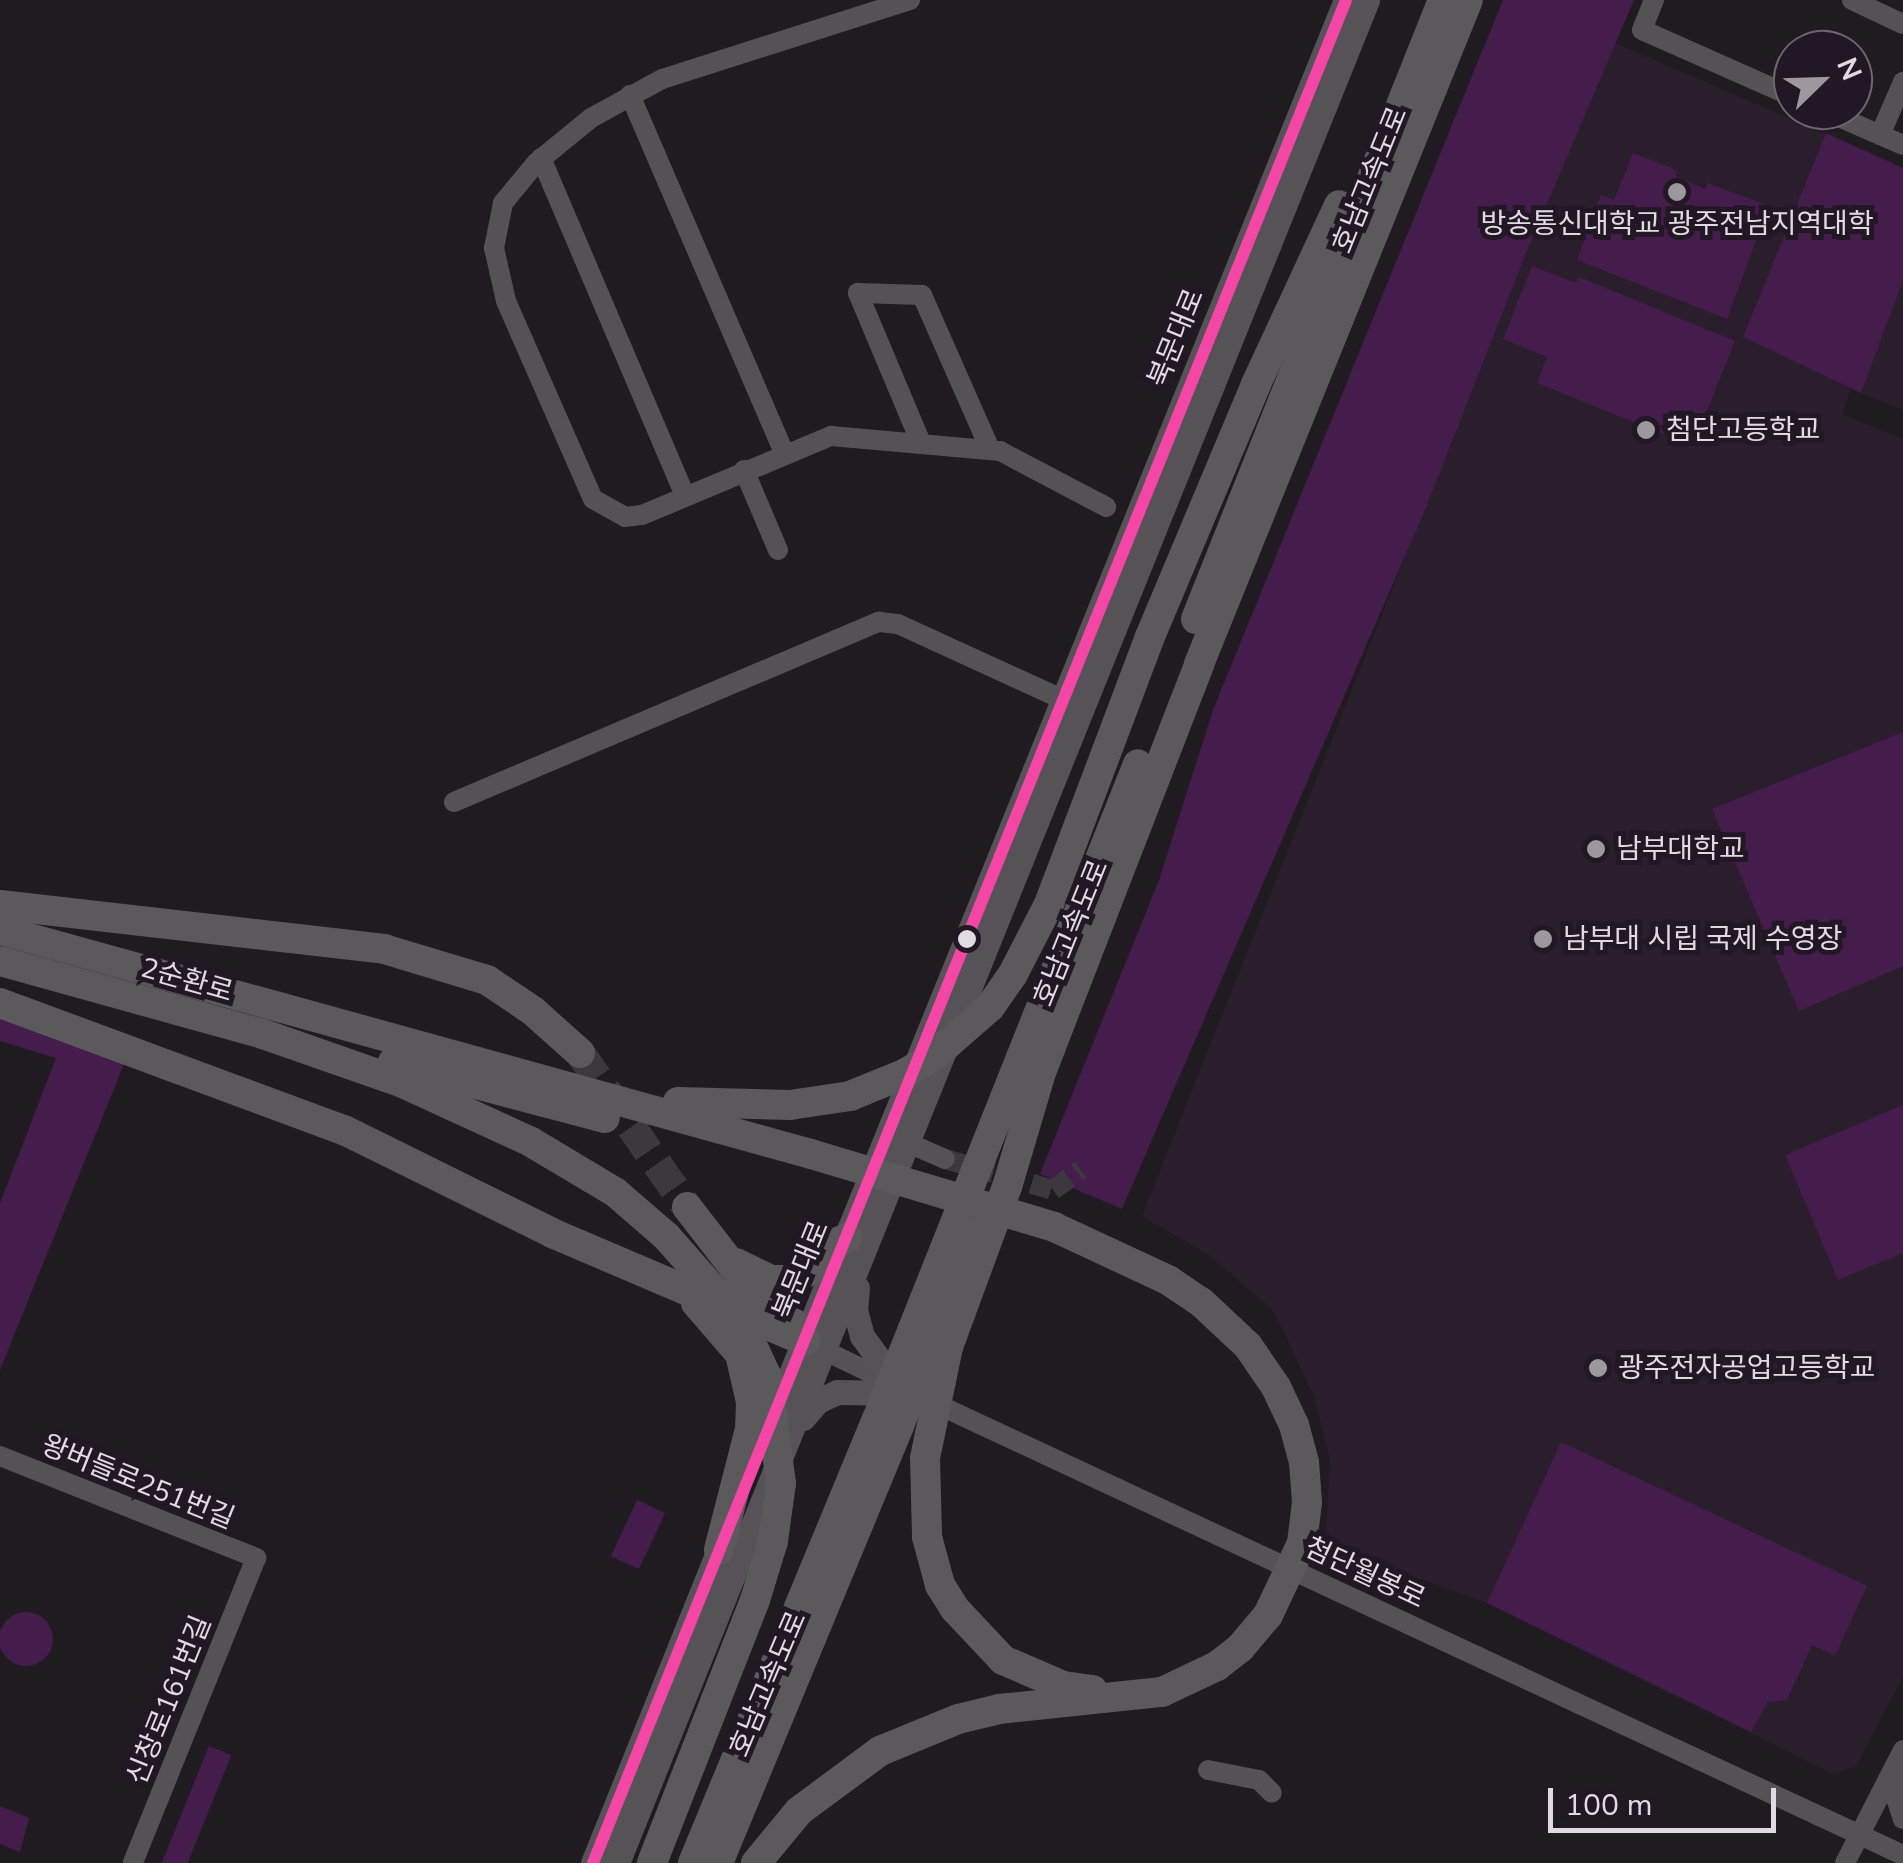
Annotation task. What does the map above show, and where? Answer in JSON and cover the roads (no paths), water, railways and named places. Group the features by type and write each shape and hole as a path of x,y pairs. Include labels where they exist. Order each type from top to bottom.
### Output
{"highway":[{"path":"373,1032 686,1104 790,1105 850,1096 904,1074 934,1056 990,1006 1013,974 1049,904 1156,621 1256,384 1428,0"},
{"name":"호남고속도로","path":"718,1863 1443,0"},
{"name":"호남고속도로","path":"921,1336 1042,1072 1199,664 1468,0"},
{"path":"0,905 384,948 487,980 533,1011 580,1052"},
{"name":"2순환로","path":"0,930 373,1032"},
{"name":"2순환로","path":"0,961 264,1034"},
{"path":"0,1003 344,1130 659,1280 815,1346"},
{"path":"373,1032 809,1162 1105,1267 1157,1294 1221,1344 1263,1401 1280,1443 1288,1480 1288,1513 1281,1551 1260,1611 1240,1648 1217,1666 1162,1692 999,1710 958,1719 880,1751 799,1811 756,1863"},
{"path":"264,1034 301,1037 809,1162"},
{"path":"264,1034 442,1099 531,1142 594,1179 666,1236 741,1321 767,1377 782,1483 773,1542 755,1600 652,1863"},
{"path":"1042,1072 1007,1187 948,1347 925,1458 923,1520 940,1585 978,1638 1032,1675 1090,1690 1117,1690 1161,1680 1260,1611"},
{"path":"687,1207 770,1309 796,1324 815,1346"},
{"path":"726,1257 755,1275 795,1280 811,1269 828,1246 855,1248"},
{"path":"659,1280 712,1317 740,1354 748,1376 750,1429 718,1550"},
{"name":"호남고속도로","path":"694,1863 888,1423"}],"main road":[{"name":"북문대로","path":"593,1863 718,1550 815,1346 855,1248 1060,698 1346,0"},
{"name":"북문대로","path":"855,1248 908,1143 1367,0"},
{"path":"855,1248 855,1310 862,1336 880,1362 922,1397"},
{"name":"북문대로","path":"617,1863 788,1444 815,1346"},
{"path":"788,1444 808,1411 837,1392 886,1390 922,1397"}],"street":[{"path":"910,0 848,10 630,95 591,118 515,183 497,227 498,272 506,301 593,499 625,517 642,516 784,452 830,436 990,449 1106,507"},
{"path":"1654,0 1642,30 1773,88"},
{"path":"1852,0 1903,24"},
{"path":"1880,134 1903,82"},
{"path":"630,95 784,452"},
{"path":"1870,130 1903,145"},
{"path":"540,158 686,496"},
{"path":"921,443 858,293 922,295 990,449"},
{"path":"744,470 778,550"},
{"path":"454,802 879,622 898,624 1060,698"},
{"path":"908,1143 945,1160"},
{"name":"첨단월봉로","path":"815,1346 1903,1855"},
{"name":"왕버들로251번길","path":"0,1456 256,1558"},
{"name":"신창로161번길","path":"133,1863 256,1558"},
{"path":"1845,1863 1900,1755"},
{"path":"1900,1755 1896,1785 1903,1819"},
{"path":"1208,1770 1259,1780 1272,1793"}],"tunnel":[{"path":"580,1053 687,1207"},
{"path":"945,1159 1053,1190 1081,1170"}],"place":[{"name":"방송통신대학교 광주전남지역대학","path":"1677,192"},
{"name":"첨단고등학교","path":"1646,430"},
{"name":"남부대학교","path":"1596,849"},
{"name":"남부대 시립 국제 수영장","path":"1543,939"},
{"name":"광주전자공업고등학교","path":"1598,1368"}]}
